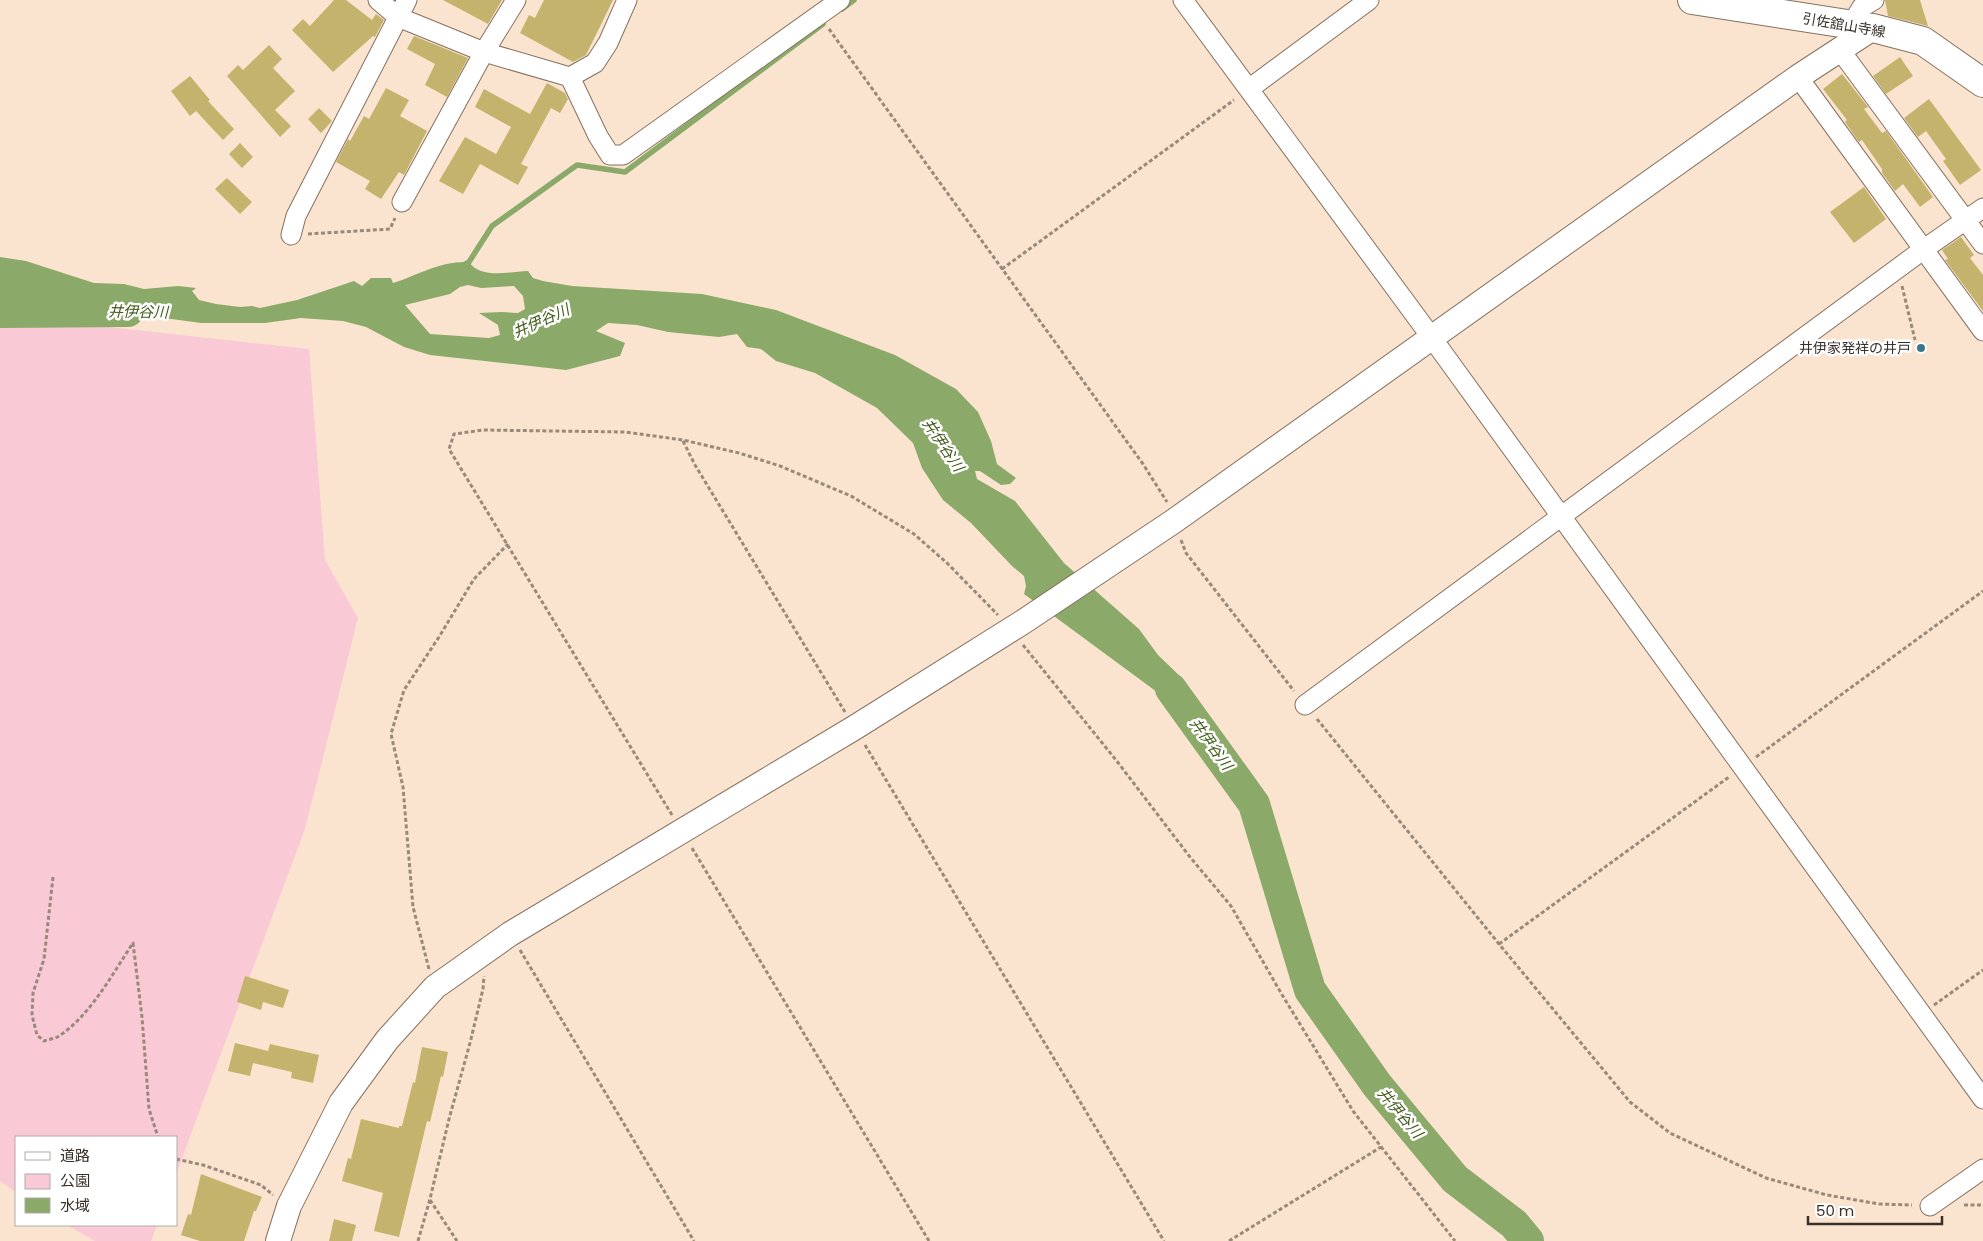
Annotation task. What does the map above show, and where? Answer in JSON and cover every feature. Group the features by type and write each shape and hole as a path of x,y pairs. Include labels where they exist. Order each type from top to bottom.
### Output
{"main road":[{"name":"引佐舘山寺線","path":"1692,0 1862,12 1923,41 1983,83"}],"street":[{"path":"378,0 398,17 484,52 570,77 594,63 608,43 627,0"},
{"path":"292,235 296,216 407,0"},
{"path":"402,202 484,52 516,0"},
{"path":"570,77 598,136 610,155 623,154 840,0"},
{"path":"1183,0 1432,338 1983,1100"},
{"path":"1249,89 1369,0"},
{"path":"278,1241 289,1206 340,1103 387,1040 435,987 510,934 854,728 1017,626 1154,535 1798,77 1840,50 1862,12"},
{"path":"1840,50 1983,244"},
{"path":"1798,77 1983,331"},
{"path":"1306,705 1924,249 1983,208"},
{"path":"1930,1206 1983,1169"}],"path":[{"path":"819,16 1143,464 1168,505 1186,553 1505,952 1630,1102 1670,1133 1766,1178 1827,1195 1879,1204 1930,1206"},
{"path":"1002,269 1249,89"},
{"path":"292,235 390,229 402,202"},
{"path":"1897,269 1915,340"},
{"path":"449,449 454,434 483,430 626,432 683,440 738,453 780,466 851,496 914,534 1017,626 1190,857 1232,906 1280,993 1353,1111 1455,1241"},
{"path":"683,440 695,465 1164,1241"},
{"path":"435,987 413,907 408,868 403,787 391,734 404,690 440,637 474,579 508,544"},
{"path":"53,877 44,959 33,993 32,1015 37,1035 44,1040 58,1037 70,1026 87,1009 133,943 142,1017 149,1109 158,1136"},
{"path":"510,934 694,1241"},
{"path":"418,1241 483,989 484,951"},
{"path":"1922,1014 1983,970"},
{"path":"1229,1241 1381,1147"},
{"path":"178,1160 203,1165 260,1186 289,1206"},
{"path":"430,1199 457,1241"}],"green space":[{"path":"0,315 309,349 325,560 358,618 305,829 178,1169 178,1136 15,1136 15,1191 0,1181"},
{"path":"69,1226 157,1226 151,1241 95,1241"}],"water":[{"path":"0,257 26,261 94,283 124,284 144,289 178,286 196,288 192,291 199,300 216,304 260,308 297,300 354,281 362,286 371,278 391,278 393,283 439,266 469,262 480,271 487,273 528,271 533,278 572,286 702,294 776,310 895,355 956,389 978,412 991,441 997,464 1016,478 1010,484 1001,485 980,471 975,471 977,479 1015,501 1064,563 1139,629 1158,655 1183,679 1208,715 1191,728 1180,709 1024,594 1026,586 1024,576 971,523 943,500 922,468 913,443 877,408 815,373 776,361 761,349 747,347 737,334 719,337 668,332 637,325 608,323 596,331 625,343 620,356 566,370 430,355 404,347 366,327 343,321 301,318 265,323 201,323 120,312 89,312 0,300","holes":["468,285 481,288 514,286 523,296 525,309 518,313 479,313 498,325 500,335 489,338 430,334 405,305 450,294 460,287"]}],"building":[{"path":"334,0 346,0 372,20 376,14 384,20 375,37 373,36 333,72 292,30 303,19 310,26"},
{"path":"443,0 502,0 488,24"},
{"path":"544,0 613,0 586,55 573,62 520,33 529,15 535,18"},
{"path":"1885,0 1920,0 1928,26 1888,16"},
{"path":"414,36 468,58 447,97 425,85 435,64 407,49"},
{"path":"269,45 282,59 273,68 295,91 275,110 291,126 280,137 227,76 238,65 243,70"},
{"path":"1900,57 1913,76 1886,94 1873,76"},
{"path":"1842,74 1868,107 1864,109 1882,133 1886,131 1933,197 1920,207 1903,184 1895,191 1862,140 1859,142 1845,122 1847,120 1823,89"},
{"path":"190,76 210,100 208,101 234,129 223,140 196,111 190,116 171,91"},
{"path":"547,83 565,93 568,99 560,113 551,108 521,164 528,167 518,185 480,164 463,194 439,181 465,137 496,154 511,127 475,107 484,89 530,114"},
{"path":"386,88 409,100 400,116 427,131 404,175 399,172 381,199 365,189 370,181 336,162 348,139 350,141 364,116 369,119"},
{"path":"1929,99 1981,170 1960,185 1943,161 1946,159 1926,131 1918,137 1904,118"},
{"path":"319,108 332,121 321,133 308,119"},
{"path":"240,143 253,157 242,168 229,154"},
{"path":"227,178 252,202 240,214 215,189"},
{"path":"1864,187 1886,219 1854,243 1830,212"},
{"path":"1961,237 1974,255 1970,258 1983,275 1983,311 1945,260 1948,259 1942,250"},
{"path":"245,976 289,990 283,1008 263,1002 261,1010 237,1002"},
{"path":"235,1043 268,1051 270,1044 319,1055 313,1083 291,1078 292,1072 253,1063 250,1076 228,1071"},
{"path":"422,1047 448,1052 430,1122 427,1121 399,1237 374,1231 383,1193 342,1181 348,1158 351,1159 361,1119 399,1128 399,1126 402,1126 413,1082 415,1083"},
{"path":"201,1174 262,1197 256,1211 254,1211 244,1241 200,1241 181,1235 188,1214 191,1215"},
{"path":"334,1219 356,1225 352,1241 329,1241"}],"waterway":[{"path":"842,9 854,0"},
{"path":"462,266 469,262 492,226 577,165 625,172 823,24"},
{"name":"井伊谷川","path":"0,312 128,311"},
{"name":"井伊谷川","path":"1171,689 1254,804 1310,990 1377,1085 1455,1179 1514,1224 1528,1241"}],"place":[{"name":"井伊家発祥の井戸","path":"1921,348"}]}
